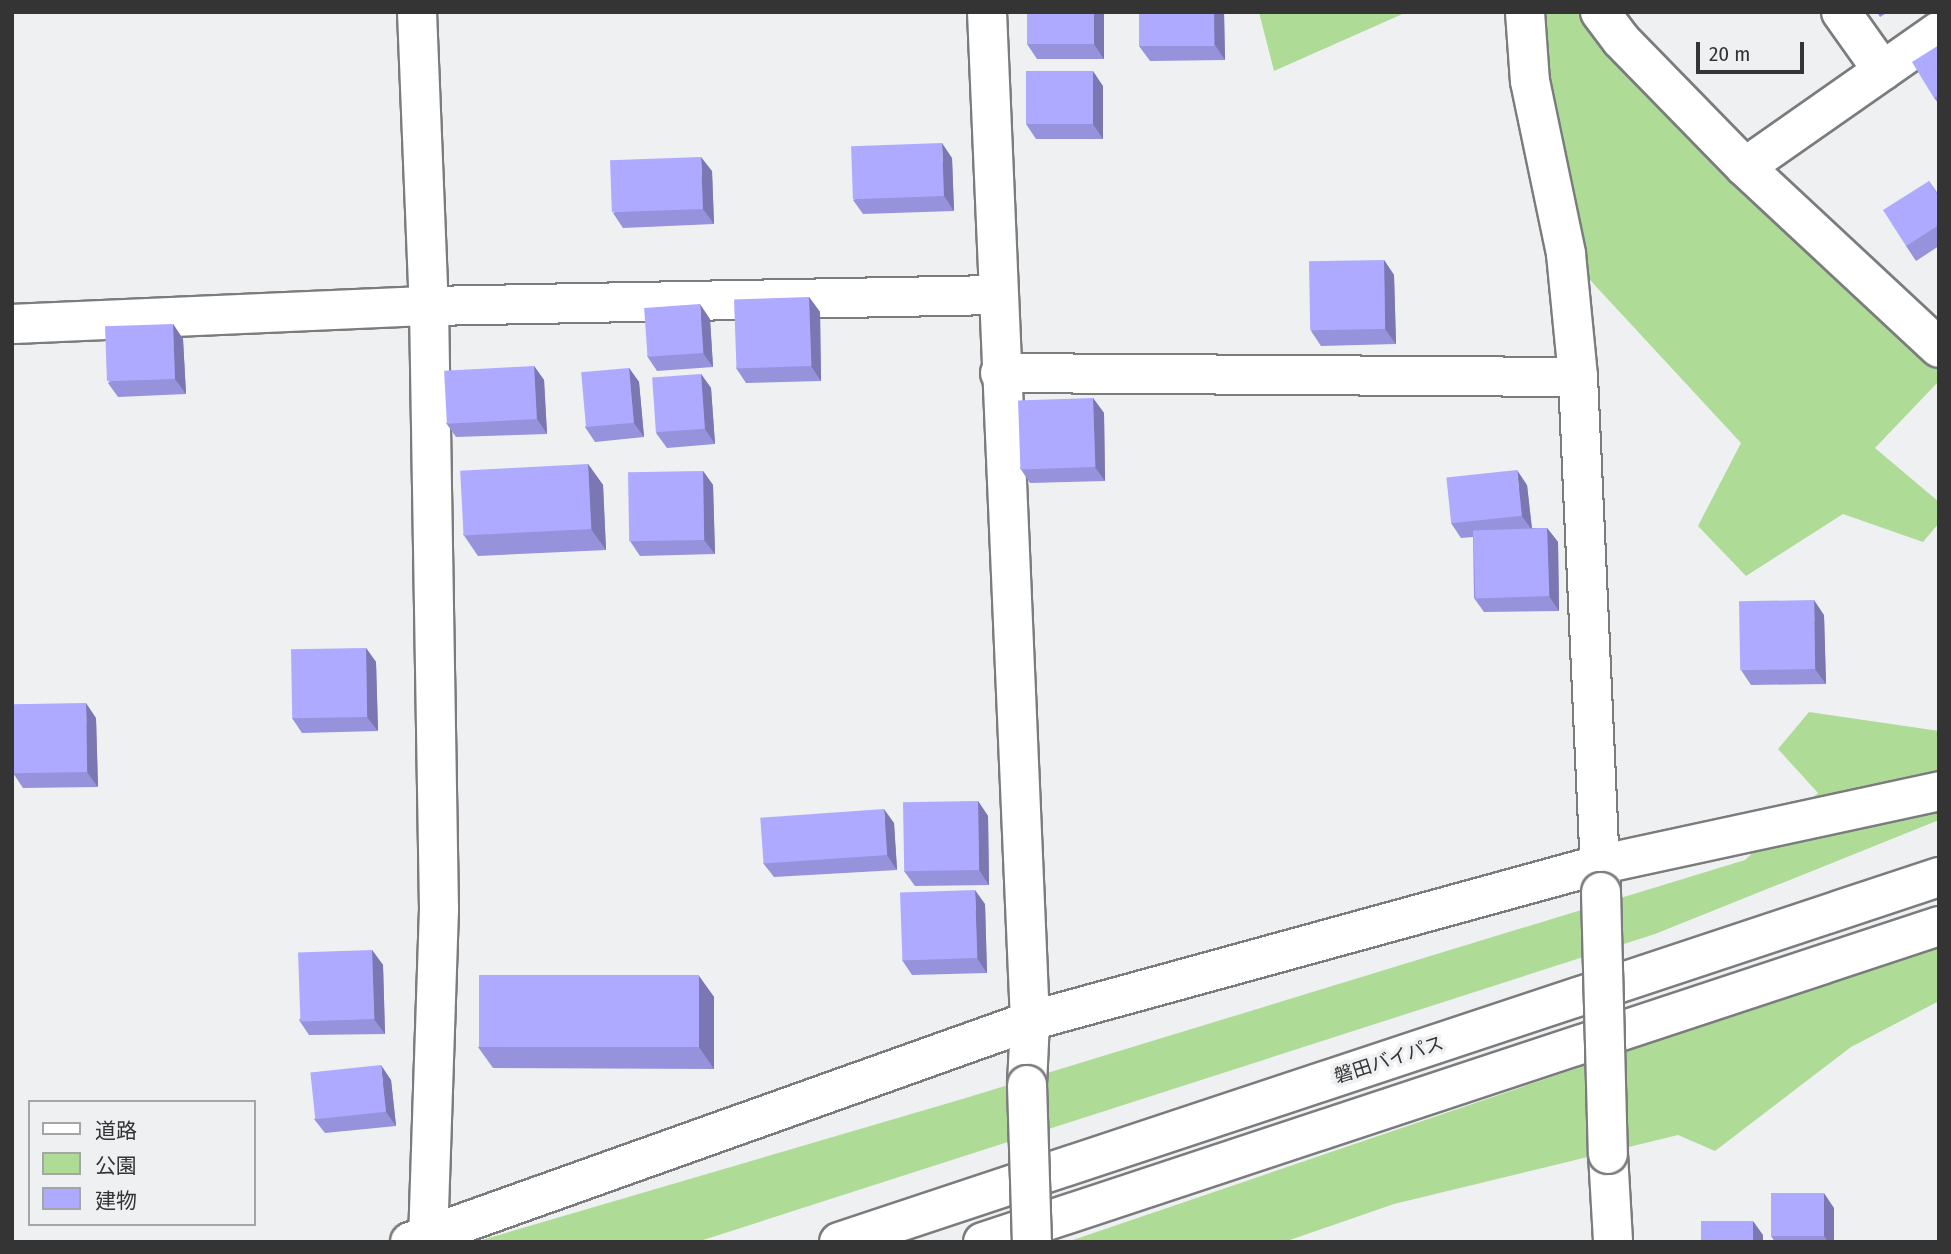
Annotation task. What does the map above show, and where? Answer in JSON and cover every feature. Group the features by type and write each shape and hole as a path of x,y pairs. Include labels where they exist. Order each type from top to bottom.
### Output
{"main road":[{"path":"417,12 429,306 439,909 422,1240 1030,1021 1939,791"},
{"path":"986,12 1030,1021 1027,1086 1032,1242"},
{"path":"1525,12 1530,81 1566,254 1578,377 1613,1242"},
{"path":"1600,12 1621,40 1745,167 1939,348"},
{"path":"1841,12 1883,71"},
{"path":"1745,167 1939,31"},
{"path":"12,324 429,306 997,295"},
{"path":"1000,373 1578,377"},
{"path":"1801,924 1939,861"},
{"name":"磐田バイパス","path":"839,1242 1939,877"},
{"path":"983,1242 1939,926"},
{"path":"1832,962 1939,933"}],"green space":[{"path":"1259,12 1407,12 1274,71"},
{"path":"1525,12 1600,12 1939,347 1939,381 1875,448 1939,502 1939,523 1923,542 1843,514 1746,576 1698,526 1741,443 1566,254"},
{"path":"1809,712 1939,731 1939,820 1655,934 697,1242 475,1242 959,1100 1745,860 1818,793 1778,749"},
{"path":"1939,945 1939,1001 1851,1047 1715,1151 1678,1135 1394,1204 1284,1242 1067,1242"}],"building":[{"path":"1027,12 1094,12 1094,44 1027,44"},
{"path":"1139,12 1214,12 1214,46 1139,46"},
{"path":"1939,45 1939,95 1934,98 1912,62"},
{"path":"1026,71 1093,71 1093,124 1026,124"},
{"path":"942,143 944,196 853,199 851,146"},
{"path":"701,157 703,209 612,212 610,160"},
{"path":"1929,181 1939,197 1939,225 1906,246 1883,210"},
{"path":"1384,260 1385,329 1310,330 1309,261"},
{"path":"809,297 811,366 736,369 734,300"},
{"path":"700,304 703,353 648,357 644,308"},
{"path":"173,324 175,379 107,381 105,326"},
{"path":"534,366 537,419 447,424 444,371"},
{"path":"629,368 634,423 586,427 581,372"},
{"path":"701,374 705,429 656,432 652,377"},
{"path":"1093,398 1095,467 1020,470 1018,401"},
{"path":"588,464 591,529 464,536 460,471"},
{"path":"1517,470 1522,516 1451,523 1446,477"},
{"path":"703,471 704,540 629,541 628,472"},
{"path":"1547,528 1549,596 1475,599 1473,531"},
{"path":"1814,600 1815,669 1740,670 1739,601"},
{"path":"366,648 367,717 292,718 291,649"},
{"path":"86,703 87,772 13,773 12,704"},
{"path":"978,801 979,870 904,871 903,802"},
{"path":"884,809 887,855 764,864 760,818"},
{"path":"975,890 977,958 902,961 900,893"},
{"path":"372,950 374,1019 300,1022 298,953"},
{"path":"479,975 699,975 699,1047 479,1047"},
{"path":"381,1065 386,1112 315,1119 310,1072"},
{"path":"1771,1193 1824,1193 1824,1236 1771,1236"},
{"path":"1701,1221 1753,1221 1753,1242 1701,1242"}]}
